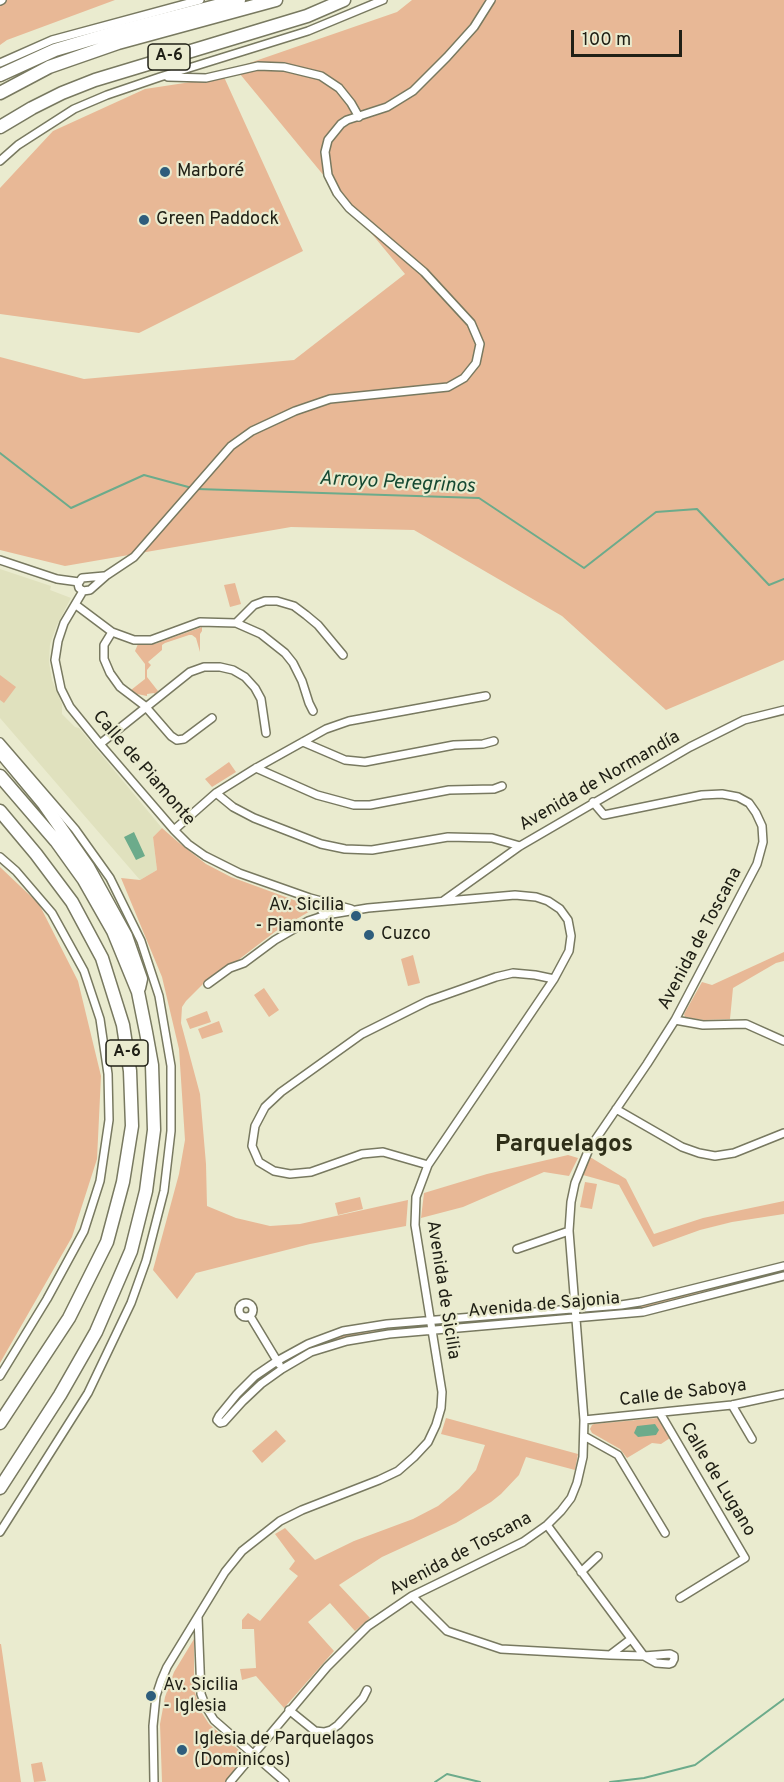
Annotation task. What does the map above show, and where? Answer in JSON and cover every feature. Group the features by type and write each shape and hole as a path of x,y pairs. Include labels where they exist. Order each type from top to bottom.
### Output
{"highway":[{"path":"0,75 55,50 239,0"},
{"name":"A-6","path":"0,93 49,67 118,42 276,0"},
{"name":"A-6","path":"0,127 62,93 95,80 307,16 344,0"},
{"path":"0,751 44,804 88,867 126,936 141,979 138,992"},
{"name":"A-6","path":"0,776 56,841 84,880 113,931 138,992 152,1065 154,1130 146,1191 131,1251 96,1332 60,1395 0,1488"},
{"name":"A-6","path":"0,811 72,902 102,958 123,1025 130,1071 132,1126 123,1182 107,1242 69,1318 0,1423"}],"street":[{"path":"0,63 52,40 200,0"},
{"path":"0,161 18,145 74,109 107,95 308,31 383,0"},
{"path":"107,575 82,578 79,588 89,591 107,575 134,557 231,446 252,430 330,399 448,387 464,378 476,363 480,344 471,323 424,272 349,208 337,193 328,175 325,153 328,140 341,124 378,112 413,91 474,27 491,0"},
{"path":"160,77 206,78 258,66 284,67 321,76 339,88 351,103 358,117"},
{"path":"0,560 57,579 79,582"},
{"path":"89,578 93,582 93,587"},
{"name":"Calle de Piamonte","path":"83,591 64,623 55,660 61,689 70,706 100,744 174,830 188,844 221,866 310,898 355,910"},
{"path":"236,623 254,605 265,601 278,601 294,606 306,615 318,625 343,655"},
{"path":"76,605 112,632 134,640 151,640 200,622 236,623 261,634 285,653 293,663 313,711"},
{"path":"112,632 105,645 104,659 110,673 120,687 145,706 171,736 177,740 184,740 212,718"},
{"path":"100,744 190,672 204,667 233,670 245,677 261,699 266,733"},
{"path":"174,830 216,794 256,768 326,729 349,721 486,696"},
{"name":"Avenida de Normandía","path":"441,902 520,846 690,747 744,720 784,710"},
{"path":"303,742 345,760 365,762 454,745 483,744 494,741"},
{"path":"0,742 75,829 110,878 141,941 159,996 171,1066 171,1131 164,1191 146,1261 131,1303 88,1393 0,1532"},
{"path":"256,768 317,795 354,805 370,805 449,790 494,789 502,786"},
{"path":"216,794 233,807 254,818 321,844 345,849 372,850 448,837 492,838 520,846"},
{"name":"Avenida de Toscana","path":"230,1782 327,1667 368,1626 412,1596 515,1546 547,1525 571,1498 577,1483 582,1468 584,1420 569,1231 575,1183 598,1134 675,1020 757,864 763,842 762,826 756,813 748,803 738,797 722,794 702,795 604,815 592,802"},
{"path":"0,857 16,871 52,913 84,971 100,1019 108,1074 109,1120 100,1181 84,1231 47,1299 0,1376"},
{"name":"Avenida de Sicilia","path":"154,1782 153,1726 156,1696 167,1667 225,1572 242,1551 280,1521 398,1471 428,1442 441,1408 442,1392 415,1225 416,1197 428,1166 554,979 569,951 571,936 568,920 560,909 536,897 515,895 355,910 308,921 275,940 244,963 230,968 208,984"},
{"name":"Calle de Piamonte","path":"310,898 326,915"},
{"path":"428,1166 383,1152 363,1154 311,1172 290,1174 274,1171 259,1162 252,1146 255,1126 265,1107 281,1092 362,1034 428,1002 496,977 513,973 554,979"},
{"path":"675,1020 703,1025 746,1024 784,1041"},
{"path":"616,1109 682,1148 699,1154 734,1153 784,1133"},
{"path":"517,1249 569,1231"},
{"name":"Avenida de Sajonia","path":"784,1266 640,1302 387,1324 344,1331 308,1344 255,1376 237,1394 217,1420 220,1423 224,1422 261,1384 282,1369 312,1352 346,1341 389,1334 644,1312 784,1276"},
{"path":"249,1316 282,1369"},
{"name":"Calle de Saboya","path":"584,1420 732,1405 784,1394"},
{"path":"732,1405 752,1439"},
{"name":"Calle de Lugano","path":"660,1413 745,1558 680,1598"},
{"path":"584,1436 618,1455 664,1533"},
{"path":"412,1596 447,1631 488,1647 644,1656 547,1525"},
{"path":"581,1572 598,1556"},
{"path":"198,1617 201,1694 206,1707 214,1720 285,1782"},
{"path":"610,1655 631,1639"},
{"path":"289,1710 315,1731 324,1732 338,1725 368,1690"}],"shaded area":[{"path":"0,0 115,0 7,40 0,45"},
{"path":"412,0 784,0 784,660 666,710 562,616 414,530 291,527 65,566 0,550 0,357 84,379 294,360 405,274 235,68 397,12"},
{"name":"Green Paddock","path":"224,77 303,251 139,333 0,314 0,188 53,131 145,89"},
{"path":"0,569 51,586 50,590 71,598 50,644 49,662 52,680 62,704 62,714 79,728 162,828 153,837 157,870 140,880 0,718"},
{"path":"235,583 241,604 230,607 224,585"},
{"path":"202,627 200,652 196,638 189,635 165,643 162,645 162,650 148,662 151,665 147,670 147,677 158,691 155,694 147,694 147,696 131,690 145,679 145,664 135,651 138,644 155,644"},
{"path":"0,675 16,687 4,703 0,700"},
{"path":"229,762 236,772 212,787 205,779"},
{"path":"162,828 206,864 231,877 313,907 312,910 276,931 233,964 206,981 182,1007 181,1023 200,1094 207,1206 236,1218 270,1226 300,1224 408,1200 406,1226 310,1244 196,1273 177,1299 153,1270 179,1174 185,1140 179,1049 162,977 121,878 140,880 157,870 153,837"},
{"path":"134,832 145,856 136,860 124,837"},
{"path":"0,867 39,904 78,981 101,1076 97,1159 72,1237 0,1363"},
{"path":"784,952 784,961 776,963 733,988 730,1019 704,1020 685,1017 684,1014 702,982 712,985"},
{"path":"413,955 420,983 408,986 401,959"},
{"path":"264,988 279,1010 269,1017 254,995"},
{"path":"207,1011 211,1022 190,1029 186,1019"},
{"path":"219,1021 223,1032 202,1039 198,1029"},
{"path":"568,1155 578,1158 569,1176 544,1172 463,1207 421,1218 424,1193 487,1174"},
{"path":"590,1157 626,1179 654,1234 703,1218 784,1201 784,1214 732,1222 700,1230 653,1247 619,1185 583,1175"},
{"path":"585,1182 597,1184 592,1209 580,1207"},
{"path":"360,1197 363,1209 338,1215 335,1203"},
{"path":"784,1270 641,1308 586,1313 641,1306"},
{"path":"420,1325 420,1328 346,1337 286,1360 310,1347 345,1335"},
{"path":"446,1418 578,1454 575,1470 526,1457 519,1475 491,1502 456,1523 382,1557 339,1585 370,1618 355,1631 330,1603 308,1622 334,1651 284,1708 256,1676 242,1680 240,1669 256,1668 254,1629 242,1629 242,1620 248,1613 260,1621 298,1576 289,1569 295,1561 275,1534 285,1528 315,1560 354,1541 413,1519 438,1506 459,1489 476,1470 485,1445 441,1434"},
{"path":"658,1418 670,1438 661,1444 652,1443 627,1458 620,1449 592,1433 590,1429 594,1424"},
{"path":"655,1424 659,1430 656,1435 638,1437 634,1433 637,1426"},
{"path":"276,1430 286,1441 262,1463 252,1451"},
{"path":"194,1639 194,1689 200,1710 209,1724 240,1751 245,1759 244,1764 227,1782 162,1782 160,1724 165,1697 174,1672"},
{"path":"1,1644 21,1782 0,1782"},
{"path":"42,1762 46,1781 34,1782 31,1764"}],"waterway":[{"name":"Arroyo Peregrinos","path":"0,453 71,508 144,475 192,488"},
{"name":"Arroyo Peregrinos","path":"197,489 479,498 584,568 656,512 697,509 769,585 784,579"},
{"path":"610,1782 644,1778 695,1765 784,1699"},
{"path":"435,1782 447,1774 480,1782"}],"place":[{"name":"Marboré","path":"165,172"},
{"name":"Green Paddock","path":"144,220"},
{"name":"Av. Sicilia - Piamonte","path":"356,916"},
{"name":"Cuzco","path":"369,935"},
{"name":"Av. Sicilia - Iglesia","path":"151,1696"},
{"name":"Iglesia de Parquelagos (Dominicos)","path":"182,1750"}],"district":[{"name":"Parquelagos","path":"564,1146"}]}
